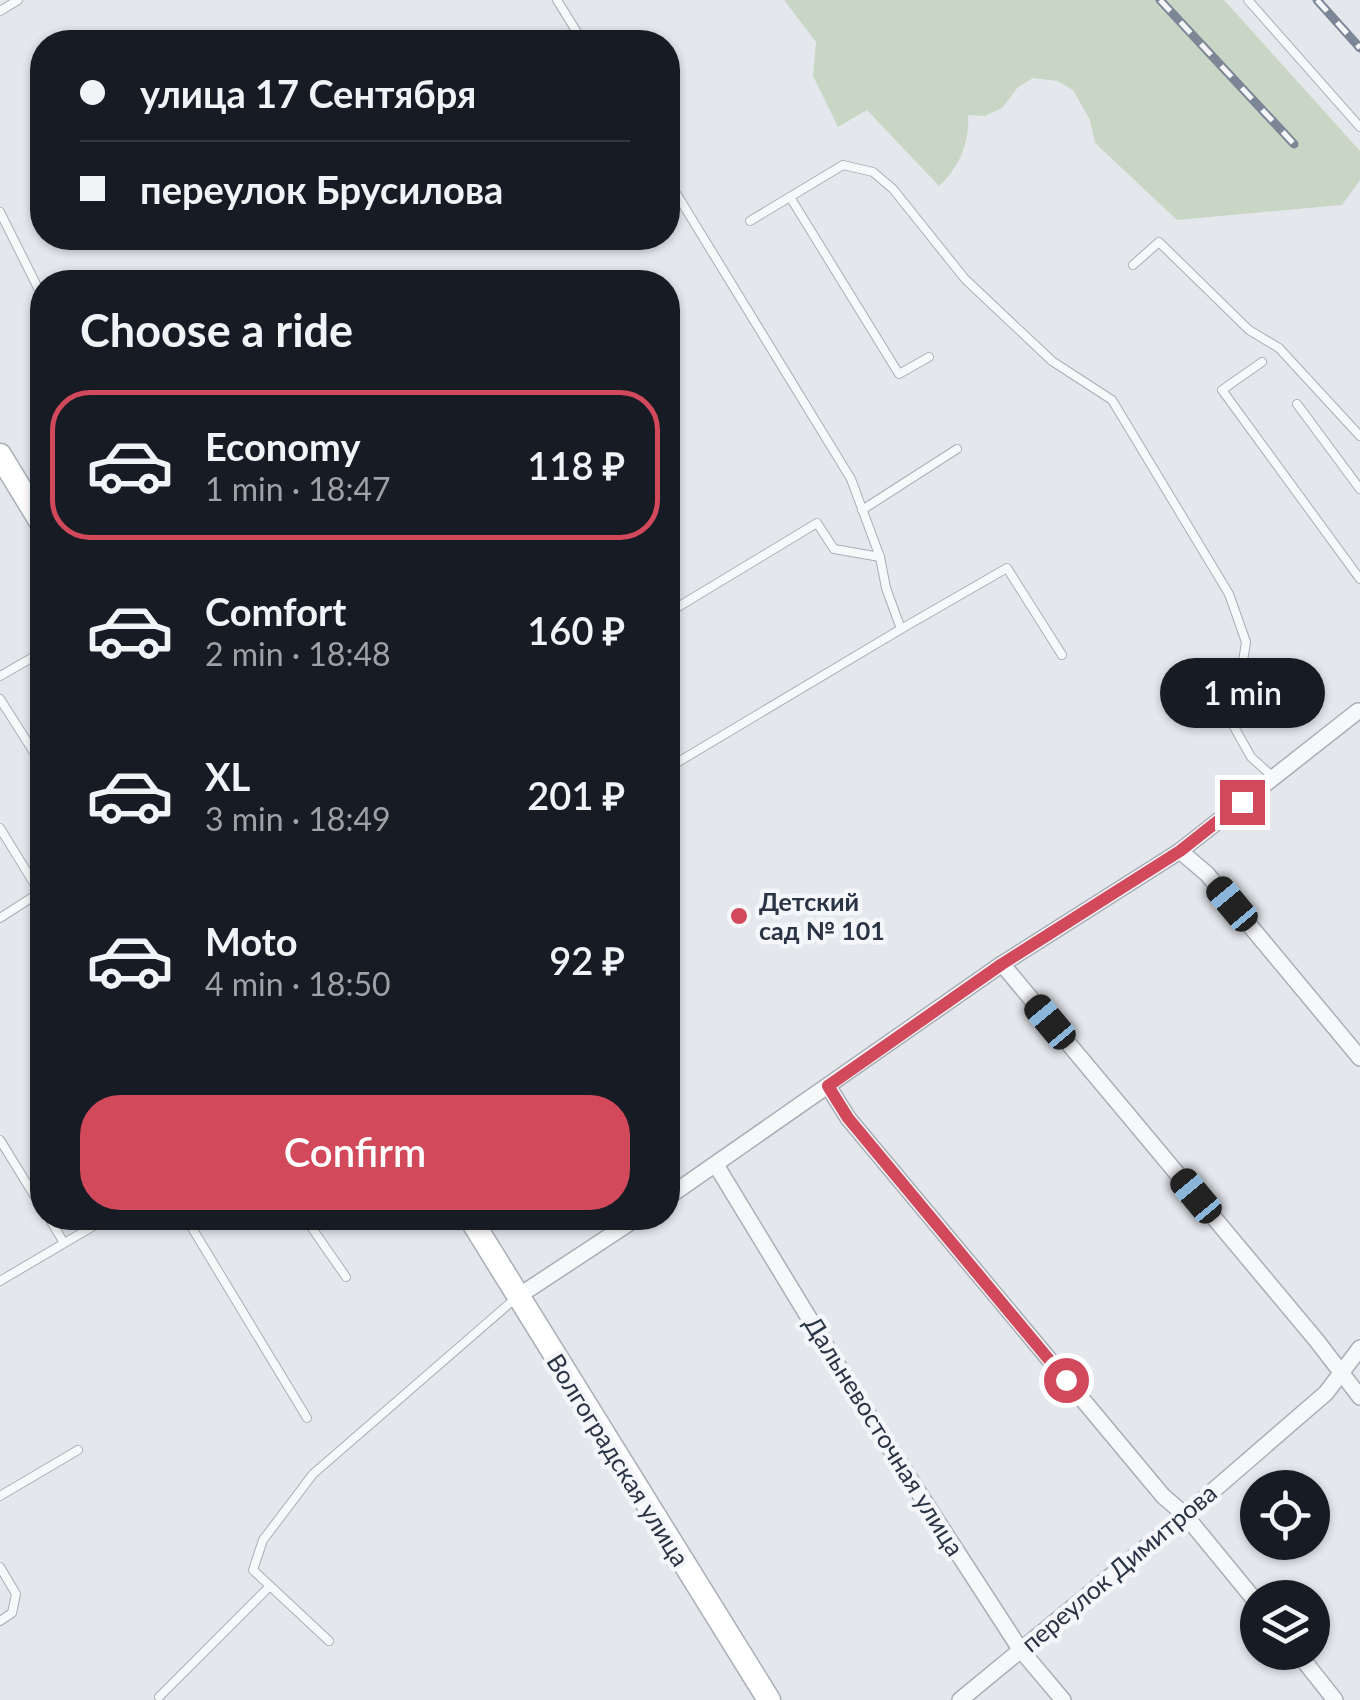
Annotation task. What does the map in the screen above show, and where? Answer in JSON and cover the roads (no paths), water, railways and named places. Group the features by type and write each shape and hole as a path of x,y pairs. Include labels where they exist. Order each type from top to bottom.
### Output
{"main road":[{"path":"0,455 30,504"},
{"name":"Волгоградская улица","path":"477,1230 769,1700"}],"street":[{"path":"680,1189 1002,964 1180,851 1358,711"},
{"path":"1180,851 1207,874 1360,1058"},
{"path":"1002,964 1317,1340 1360,1397"},
{"path":"828,1086 848,1118 886,1164 1162,1496 1185,1515 1240,1582"},
{"name":"Дальневосточная улица","path":"716,1165 860,1402 1020,1649 1063,1700"},
{"path":"517,1298 619,1230"},
{"name":"переулок Димитрова","path":"960,1700 1326,1393 1360,1348"},
{"path":"1311,1670 1335,1700"}],"lane":[{"path":"0,12 18,0"},
{"path":"557,0 576,30"},
{"path":"1248,0 1360,127"},
{"path":"750,221 843,165 874,172 893,189 966,279 1052,361 1112,400 1230,594 1246,642 1234,724 1251,757 1273,778"},
{"path":"790,197 900,374 929,357"},
{"path":"680,200 851,479 901,629"},
{"path":"0,212 30,272"},
{"path":"1134,265 1159,242 1249,330 1279,348 1360,436"},
{"path":"1262,362 1222,390 1360,579"},
{"path":"1296,404 1360,489"},
{"path":"862,510 958,450"},
{"path":"680,606 817,522 834,549 880,557"},
{"path":"680,761 1007,568 1062,655"},
{"path":"0,676 30,659"},
{"path":"0,699 30,747"},
{"path":"0,828 30,875"},
{"path":"0,918 30,899"},
{"path":"0,1140 30,1189"},
{"path":"56,1230 64,1243"},
{"path":"0,1281 86,1230"},
{"path":"193,1230 307,1418"},
{"path":"313,1230 346,1277"},
{"path":"329,1641 253,1570 263,1540 313,1474 517,1298"},
{"path":"0,1496 78,1450"},
{"path":"0,1566 16,1594 12,1613 0,1621"},
{"path":"159,1697 270,1586"}],"railway":[{"path":"1160,0 1294,144"},
{"path":"1317,0 1360,48"}],"place":[{"name":"Детский сад № 101","path":"739,916"}]}
